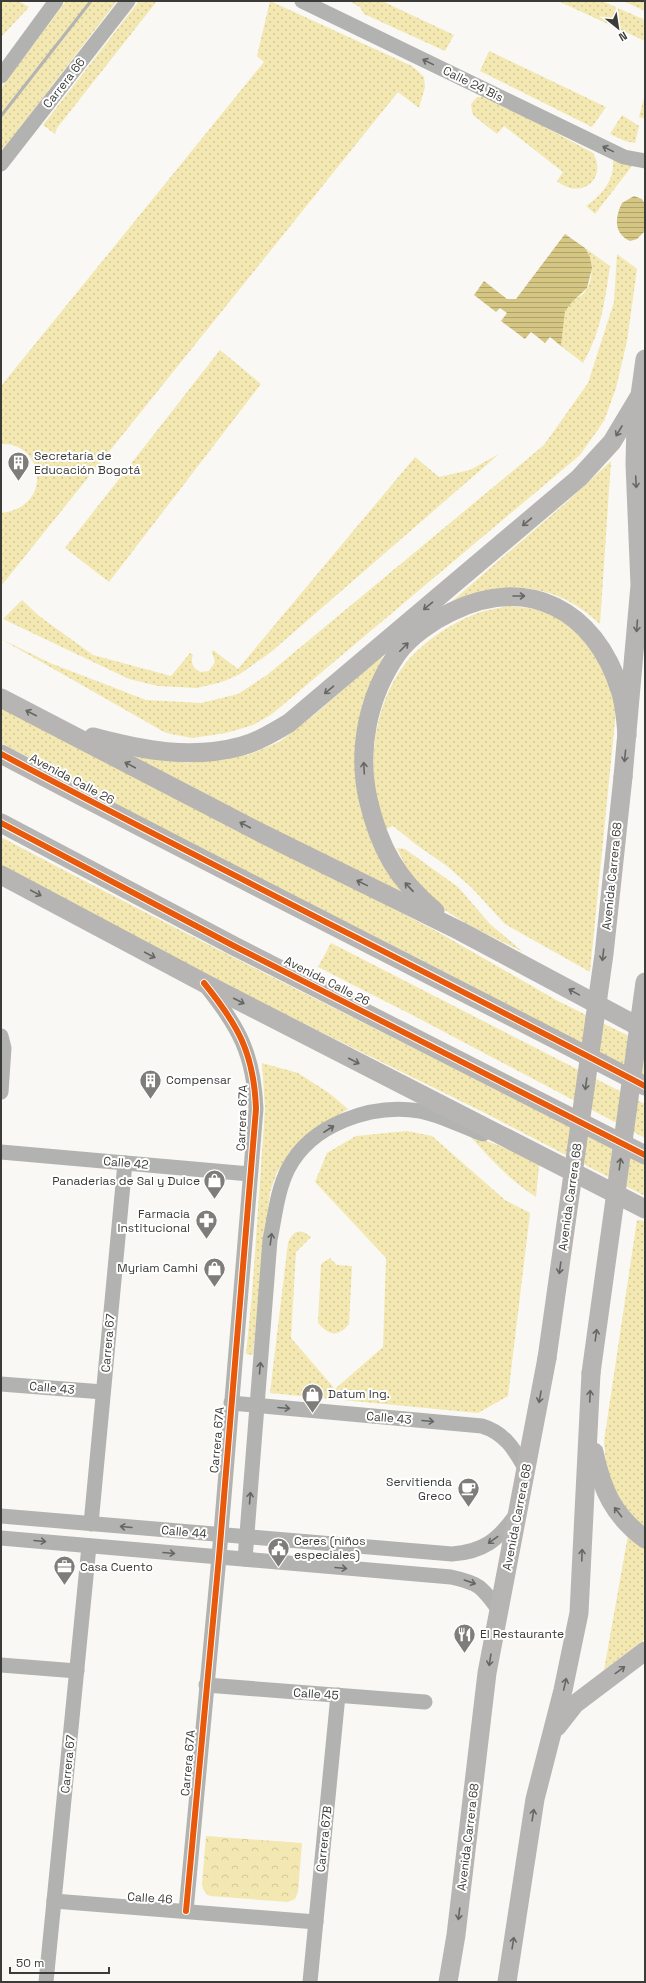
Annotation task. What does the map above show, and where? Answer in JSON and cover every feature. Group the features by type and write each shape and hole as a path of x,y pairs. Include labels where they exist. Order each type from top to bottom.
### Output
{"main road":[{"name":"Avenida Carrera 68","path":"448,1982 456,1935 487,1673 547,1358 602,970 623,777 640,585 635,464 636,424 645,360"},
{"path":"61,729 129,747 174,753 217,751 242,746 265,737 307,709 579,478 612,442 639,398"},
{"path":"460,931 419,898 405,884 385,851 371,810 364,782 363,756 366,727 382,681 398,653 417,634 441,617 467,604 504,596 526,596 541,600 557,607 574,618 590,634 600,648 615,675 621,691 625,709 627,736"},
{"path":"1,698 261,833 460,931 645,1030"},
{"name":"Avenida Calle 26","path":"1,754 193,855 414,966 645,1086"},
{"name":"Avenida Calle 26","path":"1,822 234,946 645,1156"},
{"path":"1,875 204,984 645,1209"},
{"path":"507,1982 535,1799 575,1639 579,1613 591,1373 645,982"},
{"path":"589,1418 598,1474 607,1496 631,1529 645,1539"},
{"path":"552,1735 575,1704 645,1651"}],"street":[{"path":"1,76 56,1"},
{"name":"Carrera 66","path":"1,164 128,1"},
{"name":"Calle 24 Bis","path":"302,1 624,157 645,161"},
{"path":"1,67 15,57"},
{"name":"Carrera 67A","path":"186,1911 221,1535 256,1102 255,1084 248,1051 226,1010 204,984"},
{"path":"1,1036 4,1048 1,1092"},
{"path":"245,1559 270,1240 278,1196 288,1169 299,1153 312,1140 334,1125 364,1113 400,1109 421,1111 529,1150"},
{"name":"Calle 42","path":"1,1152 250,1174"},
{"name":"Carrera 67","path":"91,1524 125,1163"},
{"name":"Calle 43","path":"1,1384 103,1392"},
{"name":"Calle 43","path":"231,1403 482,1426 502,1436 511,1445 526,1470"},
{"name":"Calle 44","path":"1,1516 452,1554 465,1553 493,1542 505,1530 518,1511"},
{"name":"Calle 44","path":"1,1538 457,1578 478,1585 498,1609"},
{"name":"Carrera 67","path":"46,1982 89,1546"},
{"path":"1,1665 77,1671"},
{"name":"Calle 45","path":"206,1685 426,1702"},
{"name":"Carrera 67B","path":"310,1982 338,1695"},
{"name":"Calle 46","path":"54,1901 316,1922"}],"green space":[{"path":"1,1 18,1 29,7 1,37"},
{"path":"66,1 117,1 1,152 1,88"},
{"path":"139,1 157,1 57,128 55,134 43,125"},
{"path":"270,1 412,66 424,77 425,87 419,108 398,92 1,586 1,513 18,508 30,499 36,488 37,475 34,463 26,453 15,446 1,444 1,386 264,62 257,56"},
{"path":"349,1 382,1 454,35 445,51 364,14 360,7"},
{"path":"558,1 602,1 645,20 645,41"},
{"path":"623,1 639,1 645,3 645,11"},
{"path":"489,51 606,107 592,127 480,71"},
{"path":"645,94 645,119 639,117"},
{"path":"477,97 493,99 593,153 597,162 595,178 590,184 583,188 575,189 566,187 557,181 563,172 504,126 497,134 474,116 471,104"},
{"path":"622,115 639,126 635,143 625,141 610,134"},
{"path":"613,158 632,166 595,214 586,206 598,197 607,186 612,173"},
{"path":"585,248 610,266 604,304 598,328 583,363 561,346 564,313 567,307 586,290 591,279 590,260"},
{"path":"617,254 637,269 627,341 616,388 604,421 580,455 272,714 253,725 226,733 192,738 166,733 1,639 50,663 146,700 201,703 238,694 267,675 544,445 588,383 614,302"},
{"path":"220,350 261,384 109,582 65,548"},
{"path":"499,454 271,652 240,674 222,682 197,688 158,686 129,679 3,619 22,600 39,616 93,655 171,676 190,653 193,655 192,663 196,669 201,672 209,671 215,662 212,652 213,650 238,669 415,457 439,477 470,470"},
{"path":"611,461 600,624 576,605 563,598 550,593 521,588 506,588 485,591 443,609 568,501"},
{"path":"507,606 529,608 553,614 588,642 612,683 616,711 590,972 505,924 472,888 447,866 393,826 386,829 376,797 373,761 378,724 383,706 398,673 423,645 448,627 483,611"},
{"path":"381,657 386,662 373,682 362,704 357,759 407,896 117,750 188,763 248,755 279,742 313,716"},
{"path":"1,705 438,932 556,1000 645,1044 645,1078 445,972 198,847 1,743"},
{"path":"1,837 645,1165 645,1196 485,1113 254,999 1,867"},
{"path":"397,848 405,849 458,887 490,924 523,952 468,924 441,907 418,886 412,878"},
{"path":"331,943 645,1104 645,1138 318,967"},
{"path":"262,1063 298,1073 329,1093 348,1109 311,1131 277,1172 270,1192 253,1355 246,1354 252,1295 265,1109"},
{"path":"407,1131 432,1136 505,1200 530,1213 508,1396 478,1413 270,1393 288,1243 292,1235 295,1233 304,1232 311,1237 296,1252 291,1338 335,1389 383,1347 386,1258 315,1182 327,1153 356,1136"},
{"path":"468,1134 511,1150 539,1165 536,1197 508,1176"},
{"path":"637,1220 645,1221 645,1528 636,1524 608,1486 604,1441"},
{"path":"330,1258 337,1265 352,1266 349,1324 337,1333 329,1332 318,1323 321,1264"},
{"path":"628,1535 645,1549 645,1639 604,1670"},
{"path":"206,1836 302,1843 298,1892 295,1899 288,1902 208,1895 202,1884"}],"shaded area":[{"path":"634,196 642,199 645,204 645,231 637,239 630,241 624,238 618,229 617,219 622,203"},
{"path":"565,234 585,248 590,257 592,268 587,288 565,311 561,346 550,337 545,343 531,332 525,339 501,321 507,313 500,308 496,312 474,295 484,281 507,299 516,299"}],"railway":[{"path":"1,116 91,1"}],"cycle path":[{"path":"1,754 161,838 645,1086"},
{"path":"1,823 234,946 645,1155"},
{"path":"186,1911 219,1557 256,1109 252,1072 242,1041 226,1013 204,983"}],"place":[{"name":"Secretaría de Educación Bogotá","path":"19,482"},
{"name":"Compensar","path":"151,1100"},
{"name":"Panaderias de Sal y Dulce","path":"215,1200"},
{"name":"Farmacia Institucional","path":"206,1240"},
{"name":"Myriam Camhi","path":"214,1288"},
{"name":"Datum Ing.","path":"312,1414"},
{"name":"Servitienda Greco","path":"468,1508"},
{"name":"Ceres (niños especiales)","path":"279,1568"},
{"name":"Casa Cuento","path":"64,1586"},
{"name":"El Restaurante","path":"464,1654"}]}
